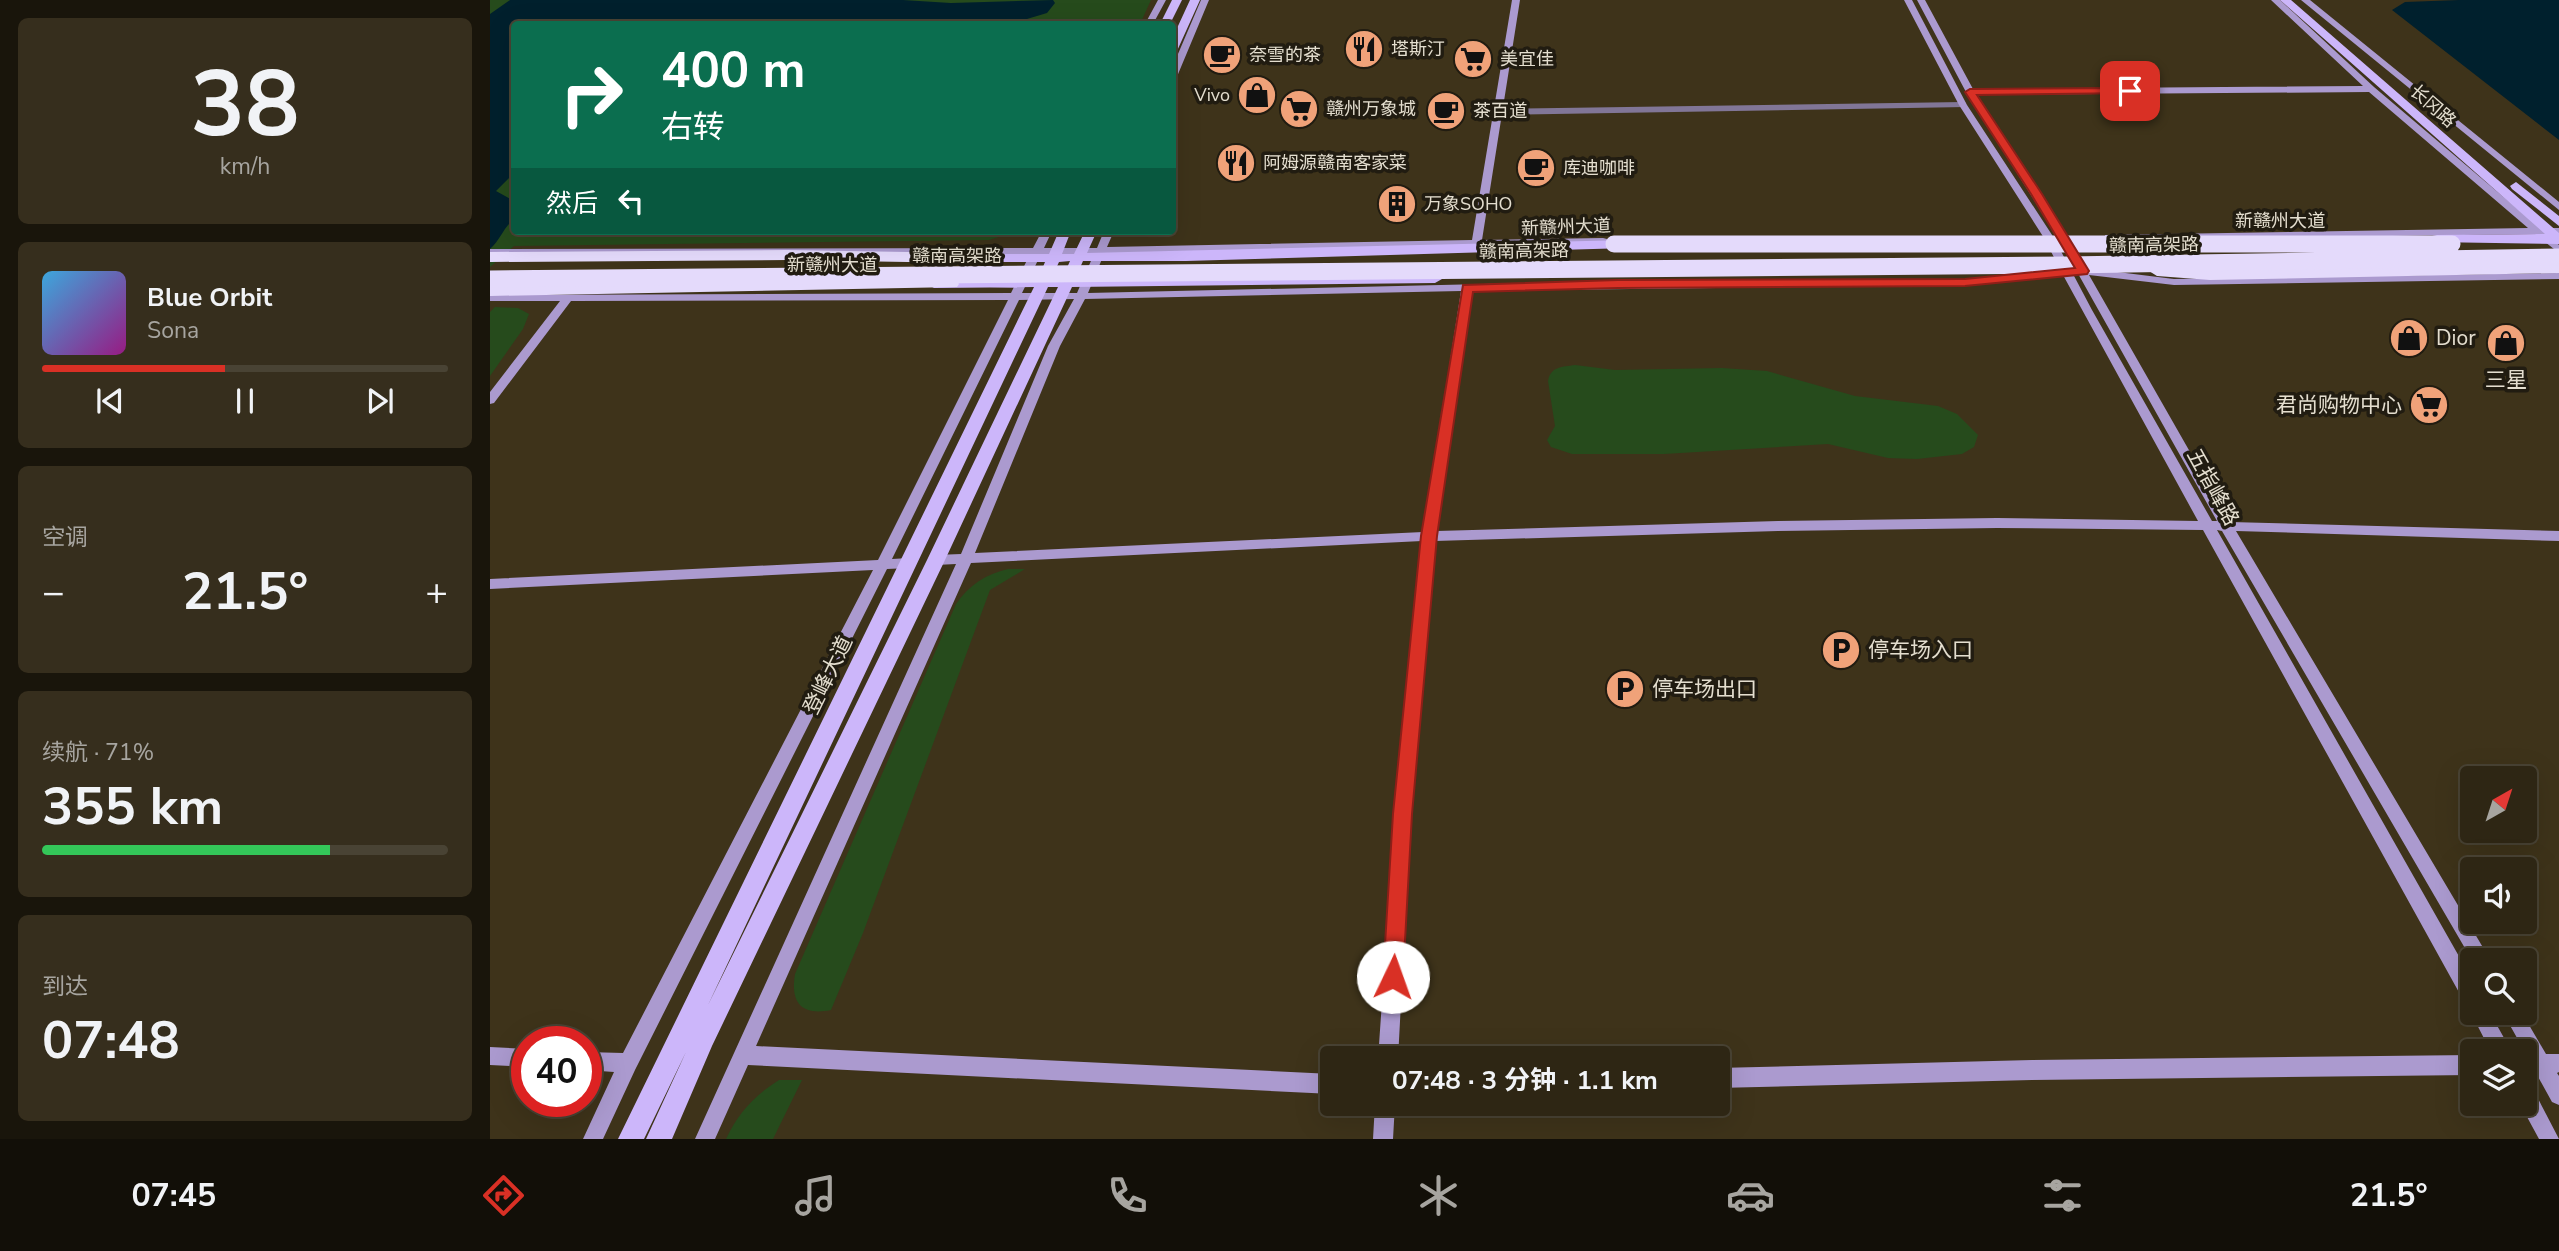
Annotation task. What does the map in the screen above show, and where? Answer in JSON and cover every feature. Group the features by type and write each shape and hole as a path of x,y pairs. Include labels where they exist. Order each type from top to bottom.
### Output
{"highway":[{"path":"1614,244 2554,239"},
{"name":"赣南高架路","path":"490,268 2554,239"},
{"path":"490,259 787,255 968,258"},
{"path":"2157,271 2210,275 2559,263"},
{"name":"赣南高架路","path":"490,279 2559,263"},
{"path":"490,291 951,284"}],"main road":[{"path":"1166,21 1177,0"},
{"path":"1176,42 1195,0"},
{"name":"长冈路","path":"2285,0 2554,239"},
{"name":"长冈路","path":"2297,0 2559,222"},
{"name":"登峰大道","path":"631,1139 909,563 1064,235"},
{"path":"659,1139 704,1038 936,561 1062,289 1090,255 1091,235"},
{"name":"新赣州大道","path":"490,259 550,256 968,258 1036,255 1298,255 1614,244 2554,239"},
{"name":"新赣州大道","path":"490,285 951,284 1019,290 1686,272 2077,276 2157,271"}],"street":[{"path":"1151,21 1162,0"},
{"path":"1176,69 1205,0"},
{"path":"1477,242 1516,0"},
{"name":"五指峰路","path":"1909,0 1963,104 2058,241"},
{"name":"五指峰路","path":"1921,0 1970,92 2058,241 2208,526 2460,976"},
{"path":"2275,0 2371,89 2554,239"},
{"path":"2305,0 2559,206"},
{"path":"1970,92 2371,89"},
{"path":"1497,112 1963,104"},
{"path":"593,1139 628,1063 883,564 1045,235"},
{"path":"705,1139 965,560 1054,346 1084,289 1090,255 1106,235"},
{"path":"1090,255 1477,242 1932,236 2058,241 2135,235 2554,239"},
{"path":"1298,255 1366,246"},
{"path":"490,252 550,256 1036,255"},
{"path":"1618,284 1686,272"},
{"path":"1084,289 1375,291 1618,284 1965,282 2077,276 2174,282 2559,276"},
{"name":"五指峰路","path":"2077,276 2474,948"},
{"path":"1301,282 1375,291"},
{"path":"1389,1046 1403,814 1429,536 1467,288"},
{"path":"490,298 1019,290"},
{"path":"490,400 550,318 569,297"},
{"path":"936,561 1429,536 1819,525 1997,523 2226,526 2559,536"},
{"path":"490,584 909,563"},
{"path":"2519,1025 2559,1095"},
{"path":"745,1055 1320,1083"},
{"path":"490,1056 511,1057"},
{"path":"602,1062 628,1063"},
{"path":"1730,1079 2032,1070 2460,1065"},
{"path":"1383,1139 1384,1116"},
{"path":"2537,1116 2550,1139"}],"green space":[{"path":"490,0 1151,0 1141,21 511,21 511,235 1006,235 989,240 514,246 490,267"},
{"path":"495,307 518,308 529,314 523,329 490,376 490,312"},
{"path":"1575,365 1615,370 1722,368 1767,371 1855,396 1938,406 1957,414 1978,435 1974,447 1962,454 1917,459 1888,458 1828,444 1664,454 1572,454 1551,447 1547,440 1555,426 1548,381 1554,370"},
{"path":"1008,569 1025,569 990,590 863,933 831,1010 806,1009 800,1005 794,993 795,974 956,604 979,581"},
{"path":"779,1080 802,1080 773,1139 726,1139 748,1105"}],"water":[{"path":"510,0 903,0 951,3 1053,0 1055,3 1047,13 1020,21 511,21 511,176 496,191 511,199 511,222 490,249 490,14"},
{"path":"2559,0 2559,140 2392,10 2405,2"}],"place":[{"name":"塔斯汀","path":"1364,49"},
{"name":"奈雪的茶","path":"1222,55"},
{"name":"美宜佳","path":"1473,59"},
{"name":"Vivo","path":"1257,95"},
{"name":"赣州万象城","path":"1299,109"},
{"name":"茶百道","path":"1446,111"},
{"name":"阿姆源赣南客家菜","path":"1236,163"},
{"name":"库迪咖啡","path":"1536,168"},
{"name":"万象SOHO","path":"1397,204"},
{"name":"Dior","path":"2409,338"},
{"name":"三星","path":"2506,343"},
{"name":"君尚购物中心","path":"2429,405"},
{"name":"停车场入口","path":"1841,650"},
{"name":"停车场出口","path":"1625,689"}],"route":[{"path":"1393,977 1403,814 1429,536 1467,288 1618,284 1965,282 2083,271 1970,92 2130,91"}]}
